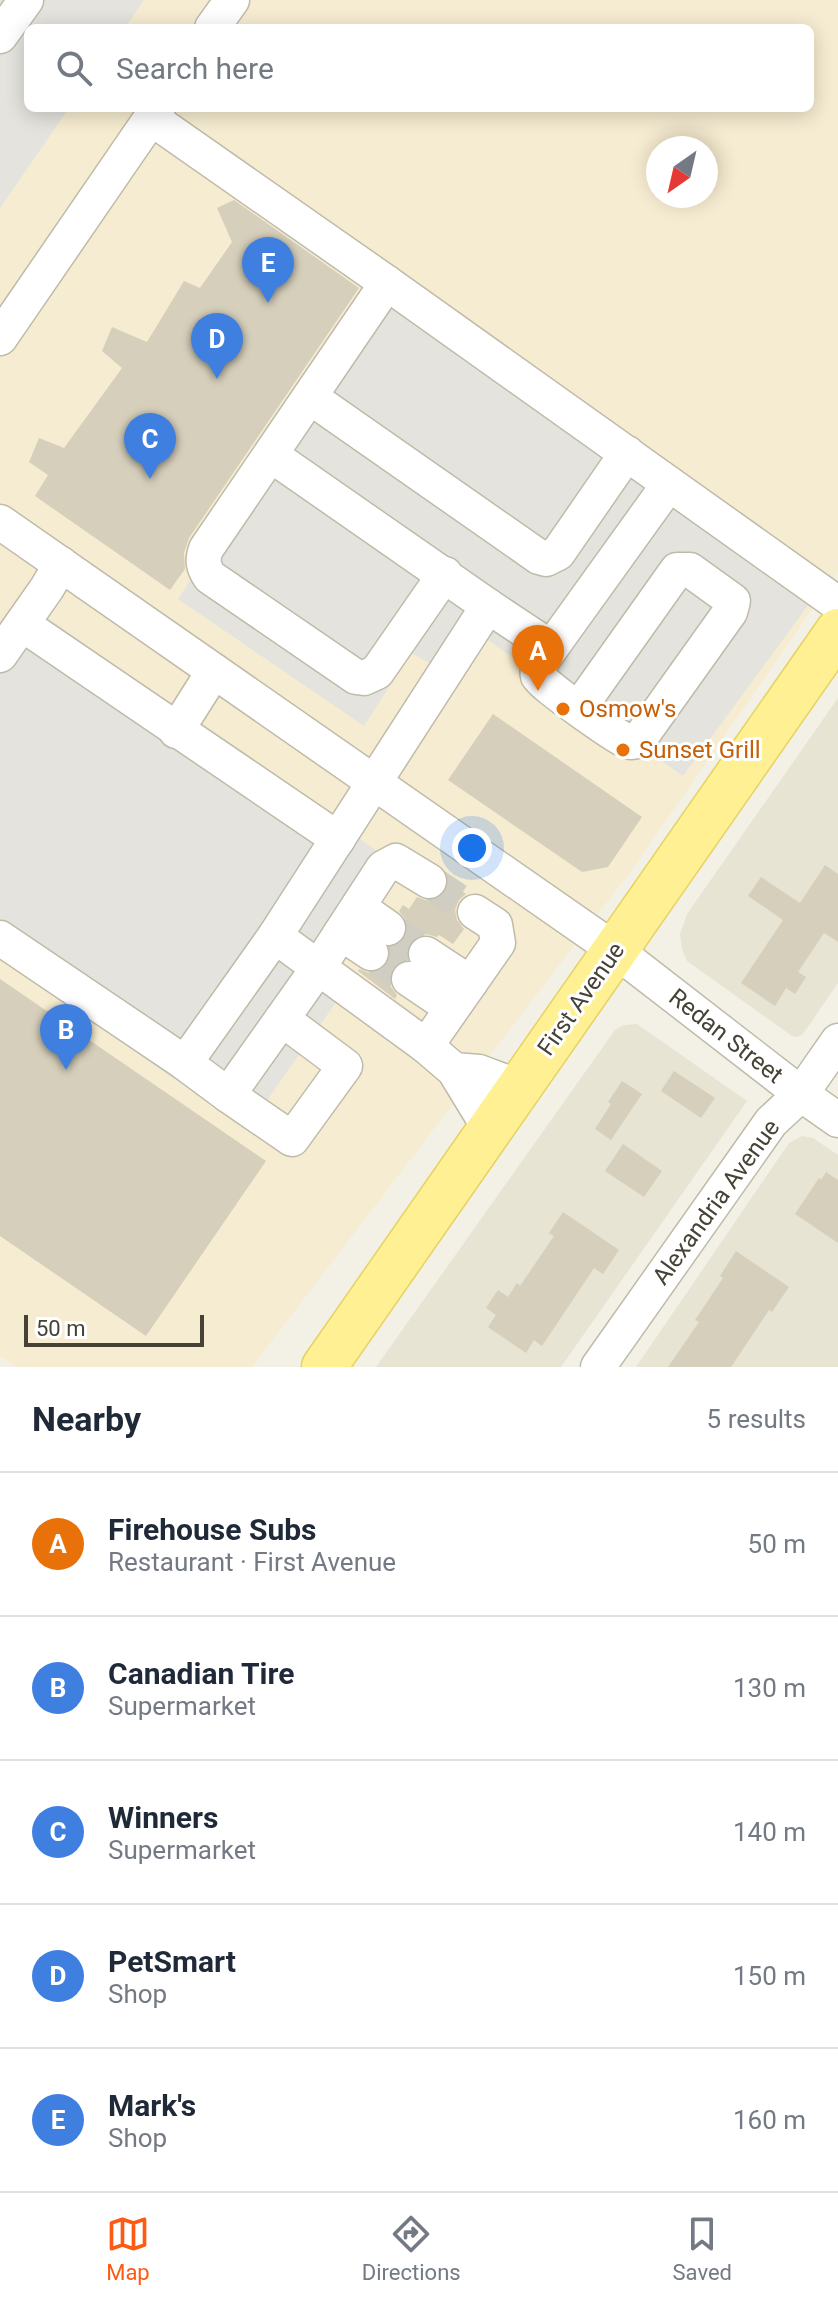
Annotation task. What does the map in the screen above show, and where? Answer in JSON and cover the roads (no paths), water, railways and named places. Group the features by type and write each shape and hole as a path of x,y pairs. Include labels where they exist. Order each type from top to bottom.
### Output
{"main road":[{"name":"First Avenue","path":"324,1367 838,631"}],"street":[{"path":"0,36 26,0"},
{"path":"215,24 232,0"},
{"path":"0,338 154,113 838,604"},
{"path":"387,283 206,549 203,558 205,569 210,577 356,677 364,678 377,672 445,574"},
{"path":"310,397 546,559 558,553 627,453"},
{"path":"271,455 551,648"},
{"path":"579,708 677,570 690,570 733,601 730,612 638,741 624,739 579,708 538,676 538,669 551,648 669,484"},
{"name":"Redan Street","path":"0,522 615,950 838,1120"},
{"path":"0,655 61,564"},
{"path":"185,1063 275,936 488,606"},
{"path":"22,624 338,839"},
{"path":"176,731 214,671"},
{"path":"228,1095 318,968 383,868 396,861 429,881"},
{"path":"426,1046 498,943 495,925 475,912"},
{"path":"350,920 379,940"},
{"path":"275,936 426,1046 454,1070 490,1129"},
{"path":"0,938 292,1139 345,1066 282,1019"},
{"path":"417,966 461,996"},
{"name":"Alexandria Avenue","path":"598,1367 771,1122 801,1094 838,1041"},
{"path":"454,1070 479,1072 519,1087"}],"tunnel":[{"path":"429,881 475,912"},
{"path":"388,928 426,954"},
{"path":"371,953 409,979"}],"place":[{"name":"Mark's","path":"268,303"},
{"name":"PetSmart","path":"217,379"},
{"name":"Winners","path":"150,479"},
{"name":"Firehouse Subs","path":"538,691"},
{"name":"Osmow's","path":"563,709"},
{"name":"Sunset Grill","path":"623,750"},
{"name":"Canadian Tire","path":"66,1070"}]}
